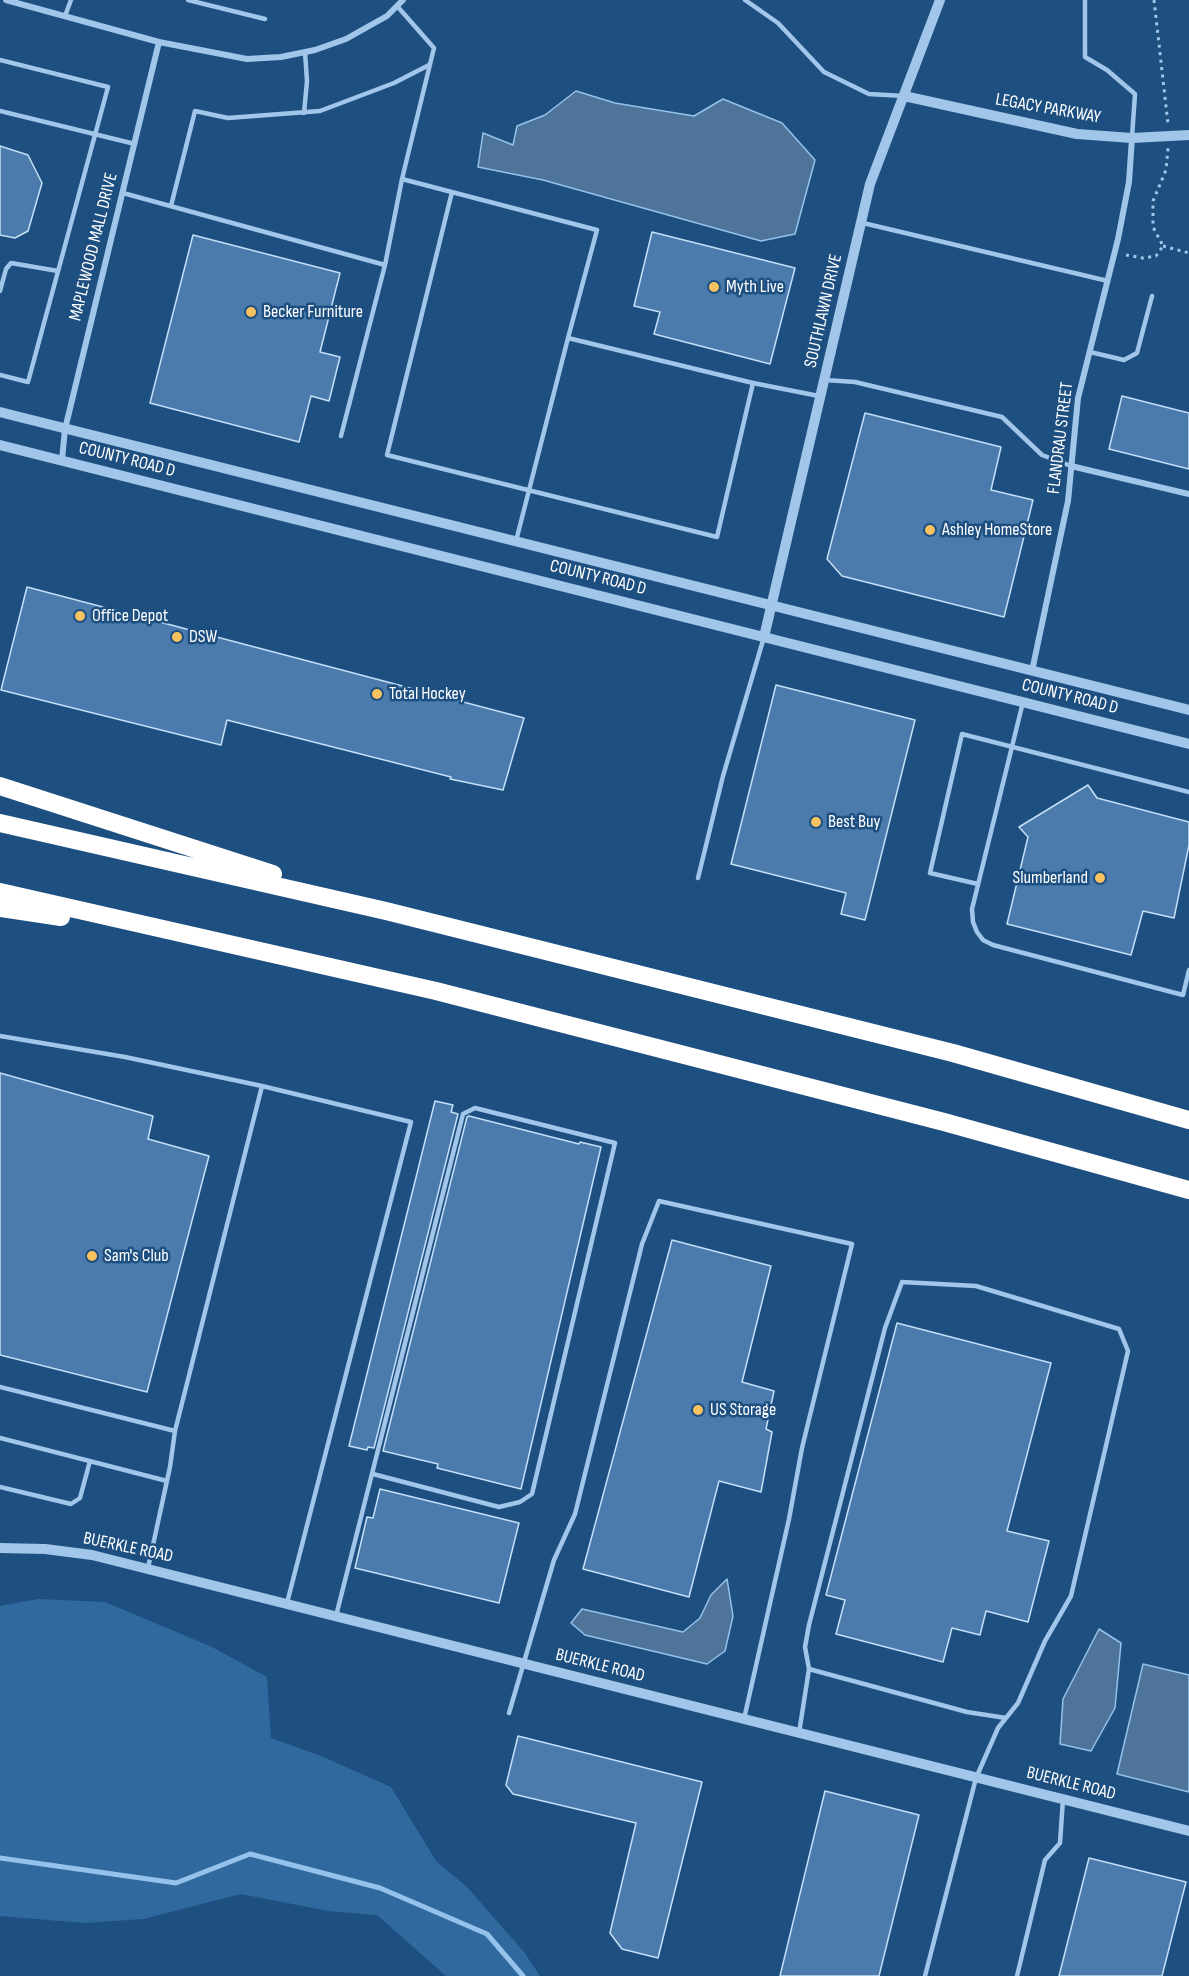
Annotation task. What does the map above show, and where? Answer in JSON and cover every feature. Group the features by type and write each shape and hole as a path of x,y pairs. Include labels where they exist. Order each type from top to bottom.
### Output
{"highway":[{"path":"0,786 386,910"},
{"path":"0,823 386,910 953,1053 1189,1120"},
{"path":"0,892 436,991 944,1122 1189,1190"},
{"path":"0,908 190,935"}],"street":[{"path":"6,0 159,42 247,59 281,57 346,39 387,16 403,0"},
{"name":"SOUTHLAWN DRIVE","path":"764,637 873,176 940,0"},
{"name":"MAPLEWOOD MALL DRIVE","path":"62,460 65,429 159,42"},
{"name":"LEGACY PARKWAY","path":"904,96 1059,131 1132,138 1189,135"},
{"name":"FLANDRAU STREET","path":"1032,671 1068,501 1078,398 1108,281 1126,196 1132,138"},
{"name":"COUNTY ROAD D","path":"0,412 1189,710"},
{"name":"COUNTY ROAD D","path":"0,445 1189,744"},
{"path":"1071,466 1189,494"},
{"name":"BUERKLE ROAD","path":"0,1548 45,1549 92,1555 148,1568 1189,1831"}],"lane":[{"path":"66,16 71,0"},
{"path":"188,0 265,19"},
{"path":"746,0 778,23 824,72 869,94 904,96"},
{"path":"1085,0 1084,57 1107,70 1134,94 1132,138"},
{"path":"341,436 386,265 402,179 434,48 397,6"},
{"path":"304,113 307,81 305,52"},
{"path":"0,60 108,87 28,382 0,375"},
{"path":"171,206 195,111 228,118 320,111 394,83 429,65"},
{"path":"0,111 135,144"},
{"path":"402,179 597,230 516,541"},
{"path":"452,192 387,455 717,537 753,383"},
{"path":"123,193 386,265"},
{"path":"861,223 1108,281"},
{"path":"0,291 6,269 11,263 58,271"},
{"path":"1090,352 1124,360 1137,353 1152,296"},
{"path":"568,338 753,383 821,397"},
{"path":"825,380 855,382 1002,417 1042,455 1071,466"},
{"path":"698,878 723,776 764,637"},
{"path":"1023,702 972,909 973,922 983,940 993,945 1183,994 1189,970"},
{"path":"978,884 930,873 962,734 1189,792"},
{"path":"0,1036 125,1057 262,1086 411,1122 287,1603"},
{"path":"148,1568 167,1481 175,1431 262,1086"},
{"path":"336,1616 463,1114 475,1108 615,1143 532,1494 520,1503 499,1507 373,1474"},
{"path":"509,1713 554,1560 575,1514 642,1244 659,1201 852,1244 802,1448 789,1519 744,1719"},
{"path":"799,1734 809,1669 805,1647 809,1625 885,1328 902,1282 976,1286 1119,1329 1128,1351 1071,1596 1045,1641 1018,1703 998,1728 976,1778 925,1976"},
{"path":"0,1387 175,1431"},
{"path":"0,1438 167,1481"},
{"path":"0,1487 71,1504 80,1498 90,1461"},
{"path":"809,1669 967,1712 1006,1718"},
{"path":"1017,1976 1045,1860 1060,1843 1064,1799"}],"path":[{"path":"1163,246 1189,253"}],"shaded area":[{"path":"576,91 615,103 694,116 723,99 782,123 815,160 795,234 761,241 543,180 478,167 483,133 513,145 517,126 545,115"},
{"path":"727,1579 733,1616 725,1651 707,1664 585,1635 571,1623 582,1609 683,1632 700,1618 711,1595"},
{"path":"38,1599 105,1602 212,1647 267,1677 271,1738 321,1756 391,1787 436,1861 467,1887 524,1952 540,1976 446,1976 377,1915 328,1911 241,1894 143,1919 84,1923 0,1916 0,1606"},
{"path":"1099,1629 1121,1643 1115,1708 1091,1751 1060,1744 1063,1699"},
{"path":"1143,1664 1189,1675 1189,1792 1117,1774"}],"building":[{"path":"0,146 28,155 42,183 28,231 15,238 0,235"},
{"name":"Myth Live","path":"652,232 795,268 770,364 654,334 660,312 634,306"},
{"name":"Becker Furniture","path":"193,235 340,273 320,352 340,357 329,401 311,396 299,442 150,403"},
{"path":"1122,396 1189,413 1189,469 1109,449"},
{"name":"Ashley HomeStore","path":"865,413 1001,447 991,490 1033,500 1004,617 842,576 827,559"},
{"path":"27,587 524,718 503,790 450,779 451,777 227,720 221,745 1,690"},
{"name":"Best Buy","path":"776,685 915,720 865,920 841,914 846,893 731,864"},
{"name":"Slumberland","path":"1088,785 1097,798 1189,822 1189,845 1174,918 1143,911 1131,955 1007,924 1028,837 1019,827"},
{"name":"Sam's Club","path":"0,1073 153,1116 148,1139 209,1156 147,1392 0,1355"},
{"path":"435,1101 453,1105 451,1112 458,1114 374,1448 368,1447 367,1450 349,1446"},
{"path":"469,1116 579,1144 580,1142 601,1147 521,1489 437,1468 438,1464 383,1451"},
{"name":"US Storage","path":"672,1240 771,1266 742,1382 774,1391 766,1429 772,1432 761,1492 719,1481 689,1597 583,1569"},
{"path":"897,1323 1051,1363 1007,1531 1049,1541 1028,1622 986,1611 980,1635 952,1628 943,1662 836,1634 845,1600 826,1595"},
{"path":"380,1489 519,1523 499,1603 355,1568 367,1517 373,1518"},
{"path":"518,1736 702,1782 658,1958 622,1949 610,1933 636,1823 513,1794 506,1785"},
{"path":"825,1791 919,1815 879,1976 780,1976"},
{"path":"1089,1858 1186,1882 1162,1976 1059,1976"}],"waterway":[{"path":"0,1858 176,1883 250,1854 380,1888 487,1934 523,1976"}],"place":[{"name":"Myth Live","path":"714,287"},
{"name":"Becker Furniture","path":"251,312"},
{"name":"Ashley HomeStore","path":"930,530"},
{"name":"Office Depot","path":"80,616"},
{"name":"DSW","path":"177,637"},
{"name":"Total Hockey","path":"377,694"},
{"name":"Best Buy","path":"816,822"},
{"name":"Slumberland","path":"1100,878"},
{"name":"Sam's Club","path":"92,1256"},
{"name":"US Storage","path":"698,1410"}]}
